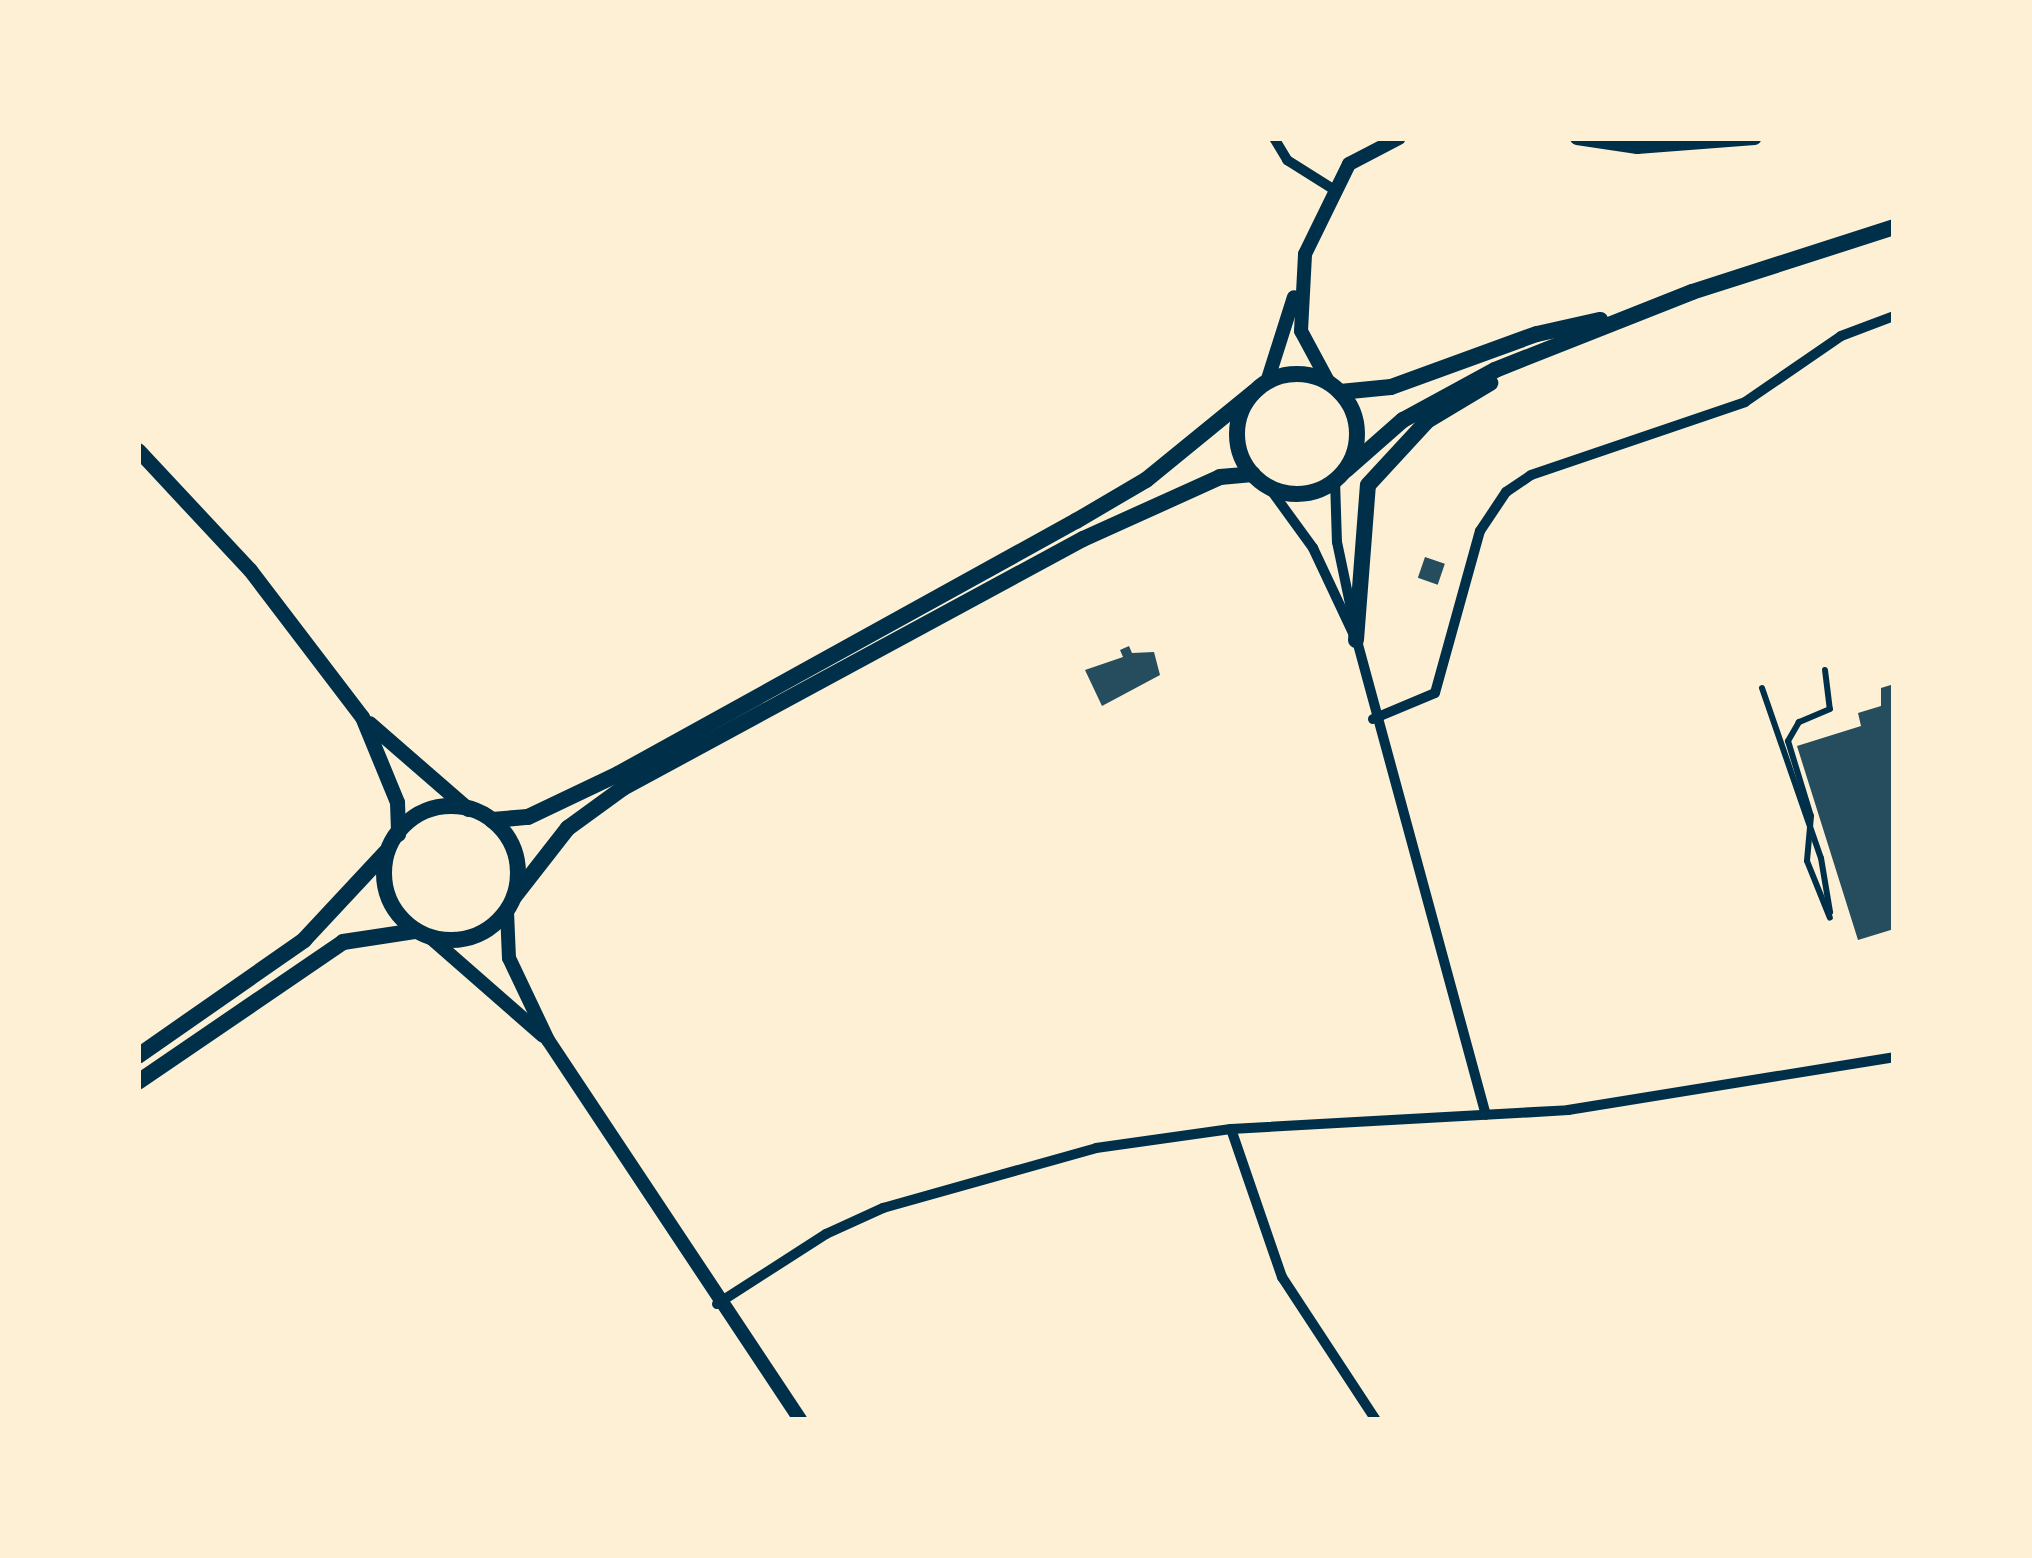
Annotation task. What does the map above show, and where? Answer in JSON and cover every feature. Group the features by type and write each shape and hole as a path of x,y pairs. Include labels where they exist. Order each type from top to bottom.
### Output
{"main road":[{"path":"138,1082 343,943 381,930 473,937 510,904 568,828 623,788 1083,539 1220,477 1260,480 1297,494 1341,475 1370,443 1448,392 1648,309 1894,227"},
{"path":"492,820 527,817 618,774 1076,521 1146,480 1261,387 1300,374 1335,387 1391,387 1537,334 1648,309"},
{"path":"1356,640 1361,507 1386,459 1427,421 1496,380 1648,309"},
{"path":"1260,480 1237,442 1261,387"},
{"path":"1335,387 1358,432 1341,475"},
{"path":"138,450 250,570 362,717 468,809 492,820 513,848 510,904"},
{"path":"362,717 397,802 388,893 424,934"},
{"path":"138,1056 304,940 426,812 468,809"}],"street":[{"path":"1274,138 1286,160 1333,190"},
{"path":"1261,387 1333,190 1349,164 1399,138"},
{"path":"1577,138 1637,147 1755,138"},
{"path":"1300,280 1301,331 1335,387"},
{"path":"1372,719 1435,693 1480,531 1506,493 1531,475 1745,401 1841,336 1894,316"},
{"path":"1341,475 1336,542 1372,719 1486,1115"},
{"path":"1260,480 1313,548 1356,640"},
{"path":"510,904 509,958 548,1040 717,1304 800,1420"},
{"path":"424,934 548,1040"},
{"path":"717,1304 826,1234 958,1182 1096,1148 1232,1129 1486,1115 1648,1100 1894,1057"},
{"path":"1232,1129 1282,1277 1376,1420"}],"lane":[{"path":"1762,688 1809,836 1830,889 1830,918 1807,861 1809,836 1788,740 1799,722 1830,709 1825,670"}],"building":[{"path":"1425,557 1445,564 1438,585 1418,578"},
{"path":"1129,646 1132,653 1154,652 1160,675 1102,706 1085,670 1123,657 1120,650"},
{"path":"1894,684 1894,929 1858,940 1797,746 1861,726 1858,713 1881,706 1881,688"}]}
